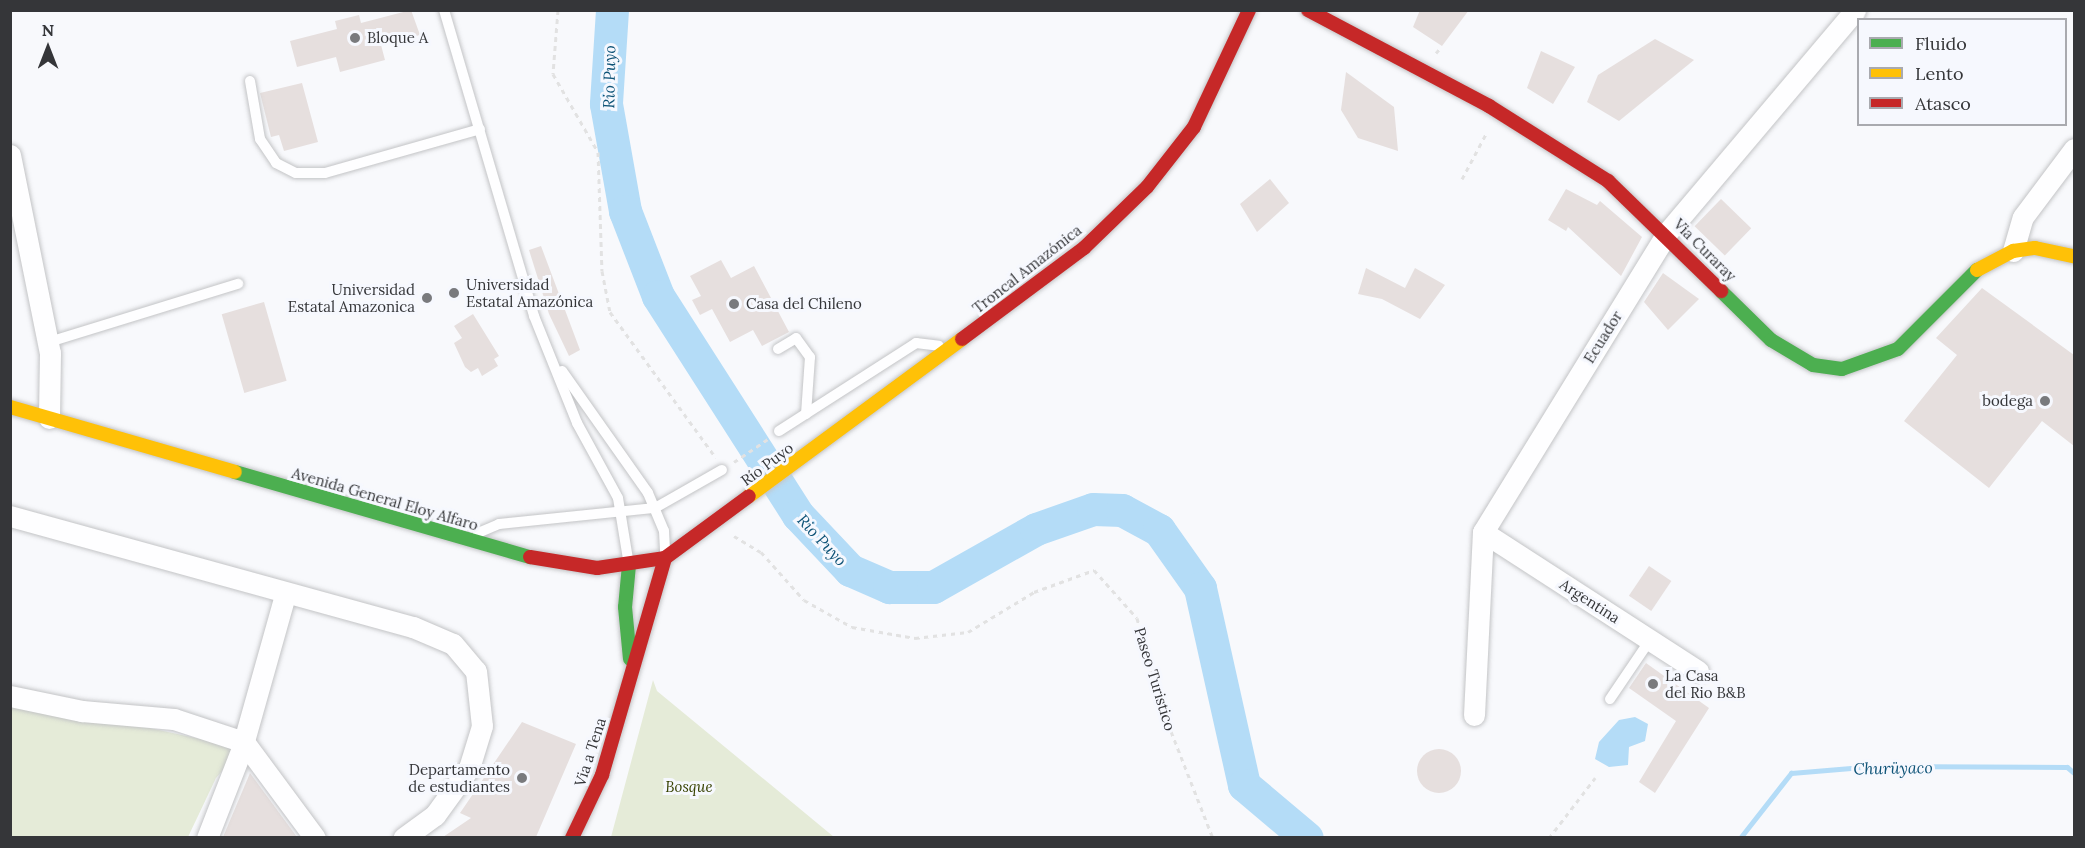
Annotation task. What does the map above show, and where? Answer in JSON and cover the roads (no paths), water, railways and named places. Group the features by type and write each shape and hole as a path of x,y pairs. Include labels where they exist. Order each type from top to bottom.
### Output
{"main road":[{"name":"Troncal Amazónica","path":"815,449 1064,265 1146,187 1194,128 1249,10"},
{"name":"Via Curaray","path":"1308,10 1498,112 1608,181 1666,234 1771,340 1813,365 1842,369 1870,363 1898,349 1978,268 2013,251 2036,248 2074,256"},
{"name":"Avenida General Eloy Alfaro","path":"10,407 464,539 576,566 629,565 665,558 740,505"},
{"name":"Río Puyo","path":"740,505 815,449"},
{"name":"Via a Tena","path":"572,837 602,775 665,558"},
{"name":"Via a Tena","path":"629,565 625,607 631,673"}],"street":[{"name":"Ecuador","path":"1474,715 1483,531 1666,234 1855,10"},
{"path":"2013,251 2023,217 2074,149"},
{"path":"10,155 49,342 49,418"},
{"path":"10,516 285,595 412,627 453,644 476,671 482,726 470,768 435,815 404,837"},
{"name":"Argentina","path":"1483,531 1698,671"},
{"path":"207,837 244,742 285,595"},
{"path":"10,696 82,711 174,719 244,742 315,837"}],"lane":[{"path":"444,10 534,316 556,363 577,423 623,516 629,565"},
{"path":"250,81 260,140 276,163 296,173 325,174 480,129"},
{"path":"49,342 238,284"},
{"path":"778,349 796,338 810,357 807,414"},
{"path":"779,431 916,343 952,347"},
{"path":"556,363 595,412 655,508 665,558"},
{"path":"464,539 499,524 623,516 655,508 722,470"},
{"path":"1610,699 1650,640"}],"water":[{"path":"1635,717 1648,724 1645,741 1629,747 1628,765 1609,767 1595,759 1599,742 1619,720"}],"waterway":[{"name":"Rio Puyo","path":"612,10 606,104 625,211 658,296 798,515 850,570 889,587 933,587 1036,529 1093,509 1122,510 1159,530 1200,588 1244,785 1307,838"},
{"name":"Churüyaco","path":"1740,838 1791,773 1875,766 2067,767 2074,773"}],"place":[{"name":"Bloque A","path":"355,38"},
{"name":"Universidad Estatal Amazónica","path":"454,293"},
{"name":"Universidad Estatal Amazonica","path":"427,298"},
{"name":"Casa del Chileno","path":"734,304"},
{"name":"bodega","path":"2045,401"},
{"name":"La Casa del Rio B&B","path":"1653,684"},
{"name":"Departamento de estudiantes","path":"522,778"}],"park label":[{"name":"Bosque","path":"689,787"}]}
